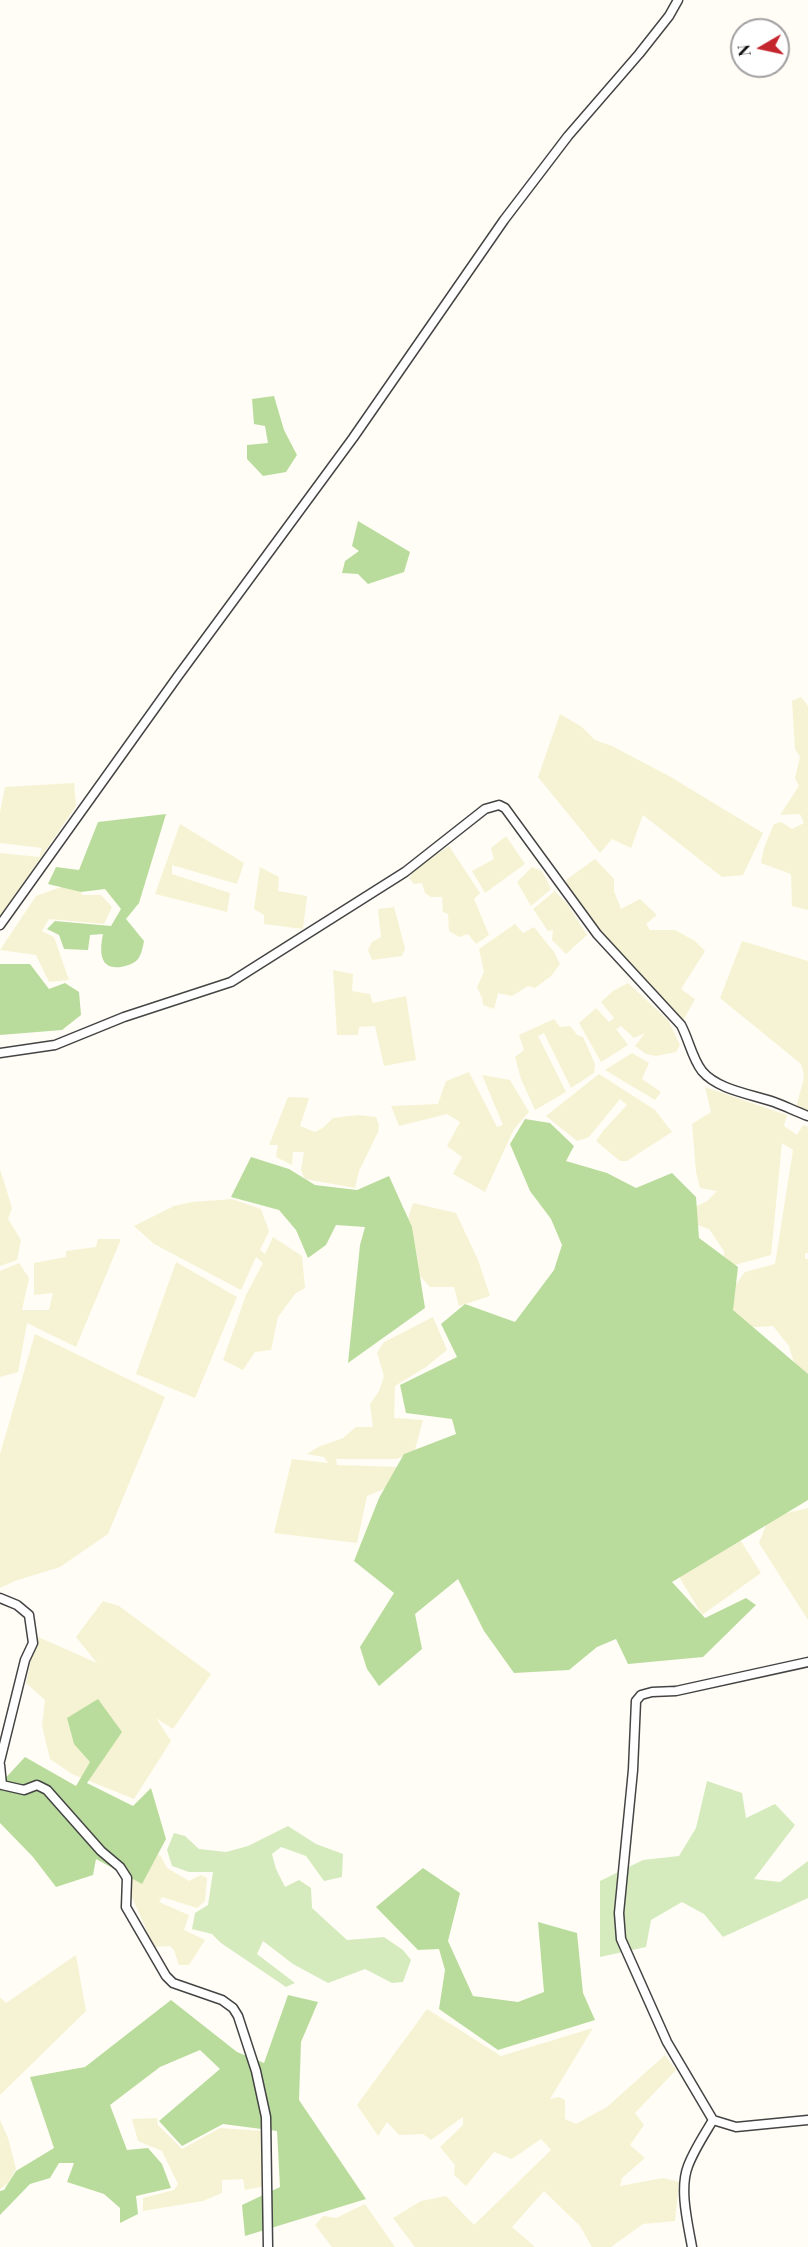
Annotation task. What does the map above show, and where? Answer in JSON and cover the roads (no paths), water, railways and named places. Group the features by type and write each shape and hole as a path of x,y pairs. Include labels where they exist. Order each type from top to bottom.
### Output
{"street":[{"path":"0,925 178,676 353,438 504,220 568,136 651,39 678,0"},
{"path":"0,1053 55,1045 124,1017 231,982 405,872 485,809 499,805 505,808 597,934 681,1025 690,1041 694,1058 711,1080 808,1116"},
{"path":"0,1598 17,1605 29,1615 33,1643 25,1660 0,1763 2,1785 24,1790 37,1785 47,1790 93,1843 120,1867 127,1878 126,1907 161,1968 173,1983 222,2000 238,2016 256,2072 266,2117 268,2247"},
{"path":"808,1662 676,1691 652,1692 641,1695 636,1701 633,1770 619,1913 621,1939 667,2042 713,2120 736,2127 808,2120"},
{"path":"692,2247 686,2211 686,2173 713,2120"}]}
